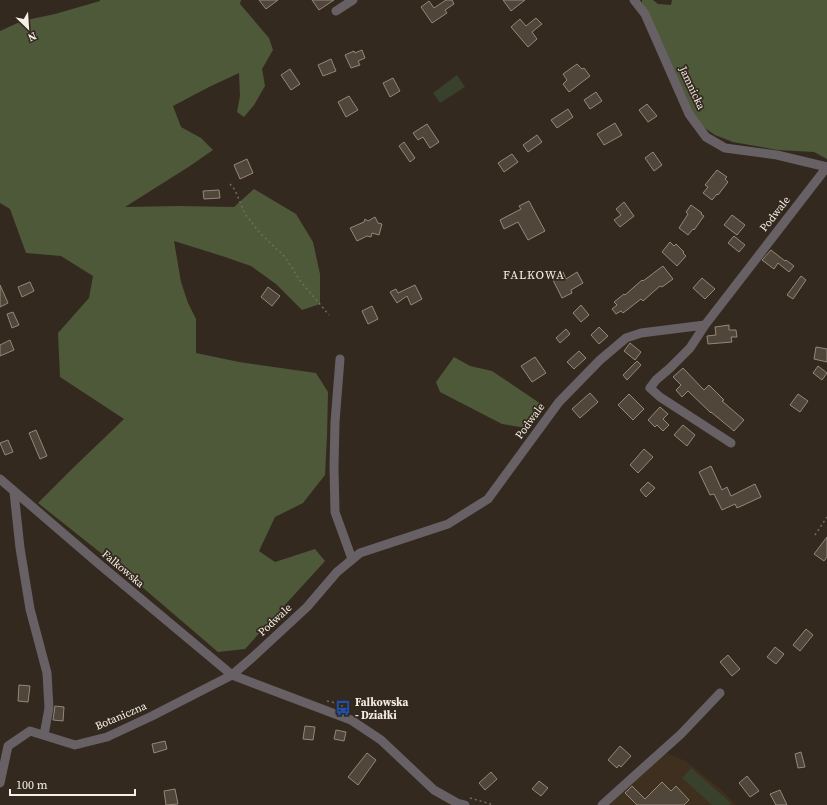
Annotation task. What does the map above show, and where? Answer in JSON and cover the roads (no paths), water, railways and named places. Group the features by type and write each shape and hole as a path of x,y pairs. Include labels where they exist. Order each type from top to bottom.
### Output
{"street":[{"path":"336,11 353,0"},
{"name":"Jamnicka","path":"634,0 645,14 689,114 706,138 725,148 777,155 827,167"},
{"name":"Podwale","path":"232,675 307,607 336,572 360,553 448,524 488,499 559,402 600,360 626,338 641,333 705,325 827,167"},
{"path":"705,325 690,348 656,380 650,388 660,397 732,443"},
{"path":"340,359 335,422 334,467 336,514 352,559"},
{"name":"Falkowska","path":"0,480 232,675 351,720 381,740 434,790 457,803 464,803"},
{"path":"14,492 20,548 30,609 47,673 49,708 44,735"},
{"name":"Botaniczna","path":"0,783 8,746 30,730 75,745 107,737 232,675"},
{"path":"602,805 681,734 720,693"}],"place":[{"name":"Falkowska - Działki","path":"343,708"}],"district":[{"name":"FALKOWA","path":"534,275"}]}
